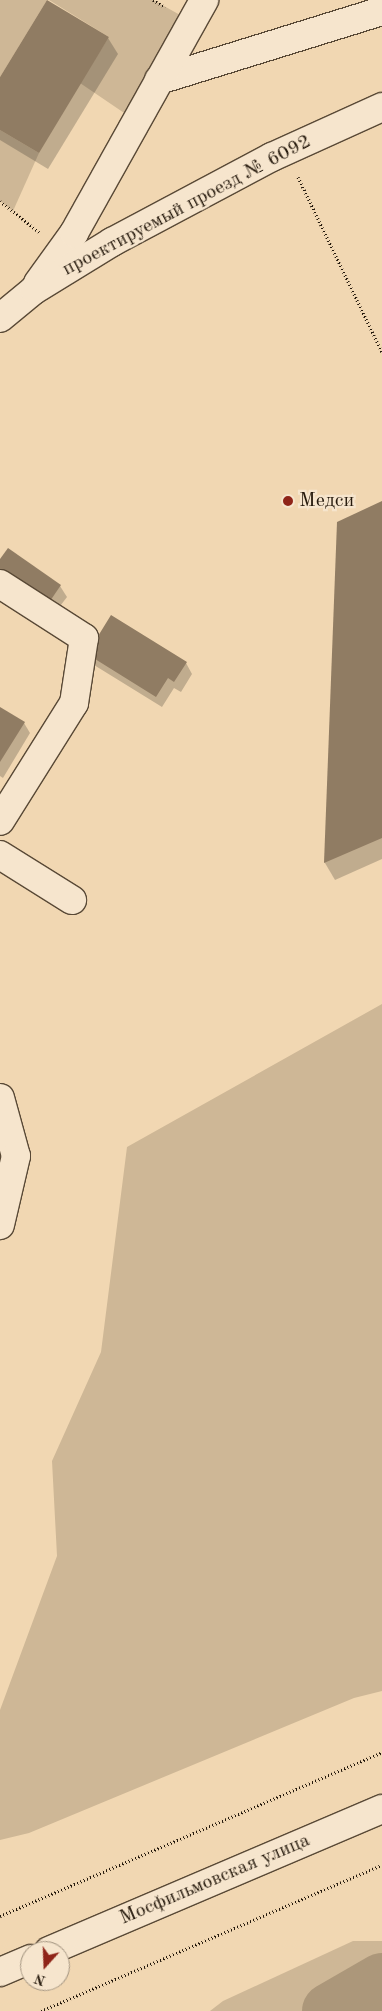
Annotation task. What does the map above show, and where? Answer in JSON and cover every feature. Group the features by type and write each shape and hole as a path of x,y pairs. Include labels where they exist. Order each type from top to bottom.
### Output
{"street":[{"path":"34,290 74,232 159,80 200,1"},
{"path":"159,80 382,11"},
{"name":"проектируемый проезд № 6092","path":"0,318 34,290 112,242 286,151 382,107"},
{"path":"0,584 84,638 74,703 0,821"},
{"path":"0,855 72,900"},
{"path":"0,1098 8,1160 0,1225"},
{"name":"Мосфильмовская улица","path":"70,1942 382,1809"},
{"path":"0,1972 20,1963"}],"path":[{"path":"286,151 382,352"},
{"path":"0,201 61,249"},
{"path":"0,1916 382,1752"},
{"path":"41,2011 382,1865"}],"shaded area":[{"path":"0,0 47,0 0,77"},
{"path":"49,0 153,0 191,21 136,121 80,83 109,37"},
{"path":"0,130 39,153 13,211 0,201"},
{"path":"382,1004 382,1691 354,1698 29,1833 0,1840 0,1710 57,1556 52,1461 101,1352 127,1147"},
{"path":"353,1941 382,1941 382,2011 210,2011 223,2001"}],"building":[{"path":"47,0 109,37 39,153 0,130 0,77"},
{"path":"382,501 382,838 324,863 337,522"},
{"path":"8,548 61,585 48,604 0,570 0,559"},
{"path":"111,615 187,662 174,682 168,678 156,697 87,654"},
{"path":"0,707 25,722 0,762"}],"waterway":[{"path":"330,2011 382,1981"}],"place":[{"name":"Медси","path":"288,501"}]}
